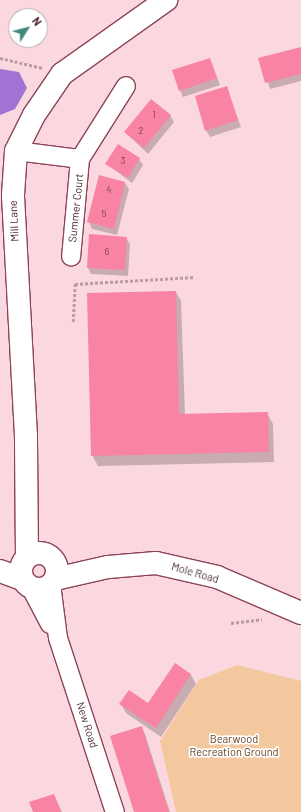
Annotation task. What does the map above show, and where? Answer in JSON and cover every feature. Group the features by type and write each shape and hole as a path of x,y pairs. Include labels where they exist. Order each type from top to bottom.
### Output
{"street":[{"name":"Mill Lane","path":"38,571 26,508 13,195 16,151 34,115 62,74 166,0"},
{"name":"Summer Court","path":"71,257 80,159 126,86"},
{"name":"Summer Court","path":"16,151 80,159"},
{"name":"Mole Road","path":"0,563 38,571 156,563 217,577 301,613"},
{"path":"0,571 38,571"},
{"name":"New Road","path":"38,571 58,638 115,812"}],"path":[{"path":"0,58 62,74"},
{"path":"73,322 75,284 195,277"}],"green space":[{"name":"Bearwood Recreation Ground","path":"237,665 301,681 301,812 176,812 160,741 199,680"}],"shaded area":[{"path":"0,69 19,72 27,88 15,109 0,115"}],"building":[{"path":"301,47 301,74 265,83 258,58"},
{"path":"210,58 217,78 179,91 172,70"},
{"path":"227,86 238,120 205,131 195,96"},
{"path":"151,99 171,115 144,148 124,132"},
{"path":"118,144 140,158 128,178 105,164"},
{"path":"99,175 125,182 114,229 87,222"},
{"path":"89,234 127,237 125,270 87,268"},
{"path":"176,291 179,414 268,412 269,452 91,456 87,293"},
{"path":"175,663 191,674 156,728 119,704 129,690 148,703"},
{"path":"142,726 169,812 134,812 110,736"},
{"path":"54,794 61,812 33,812 29,802"}]}
